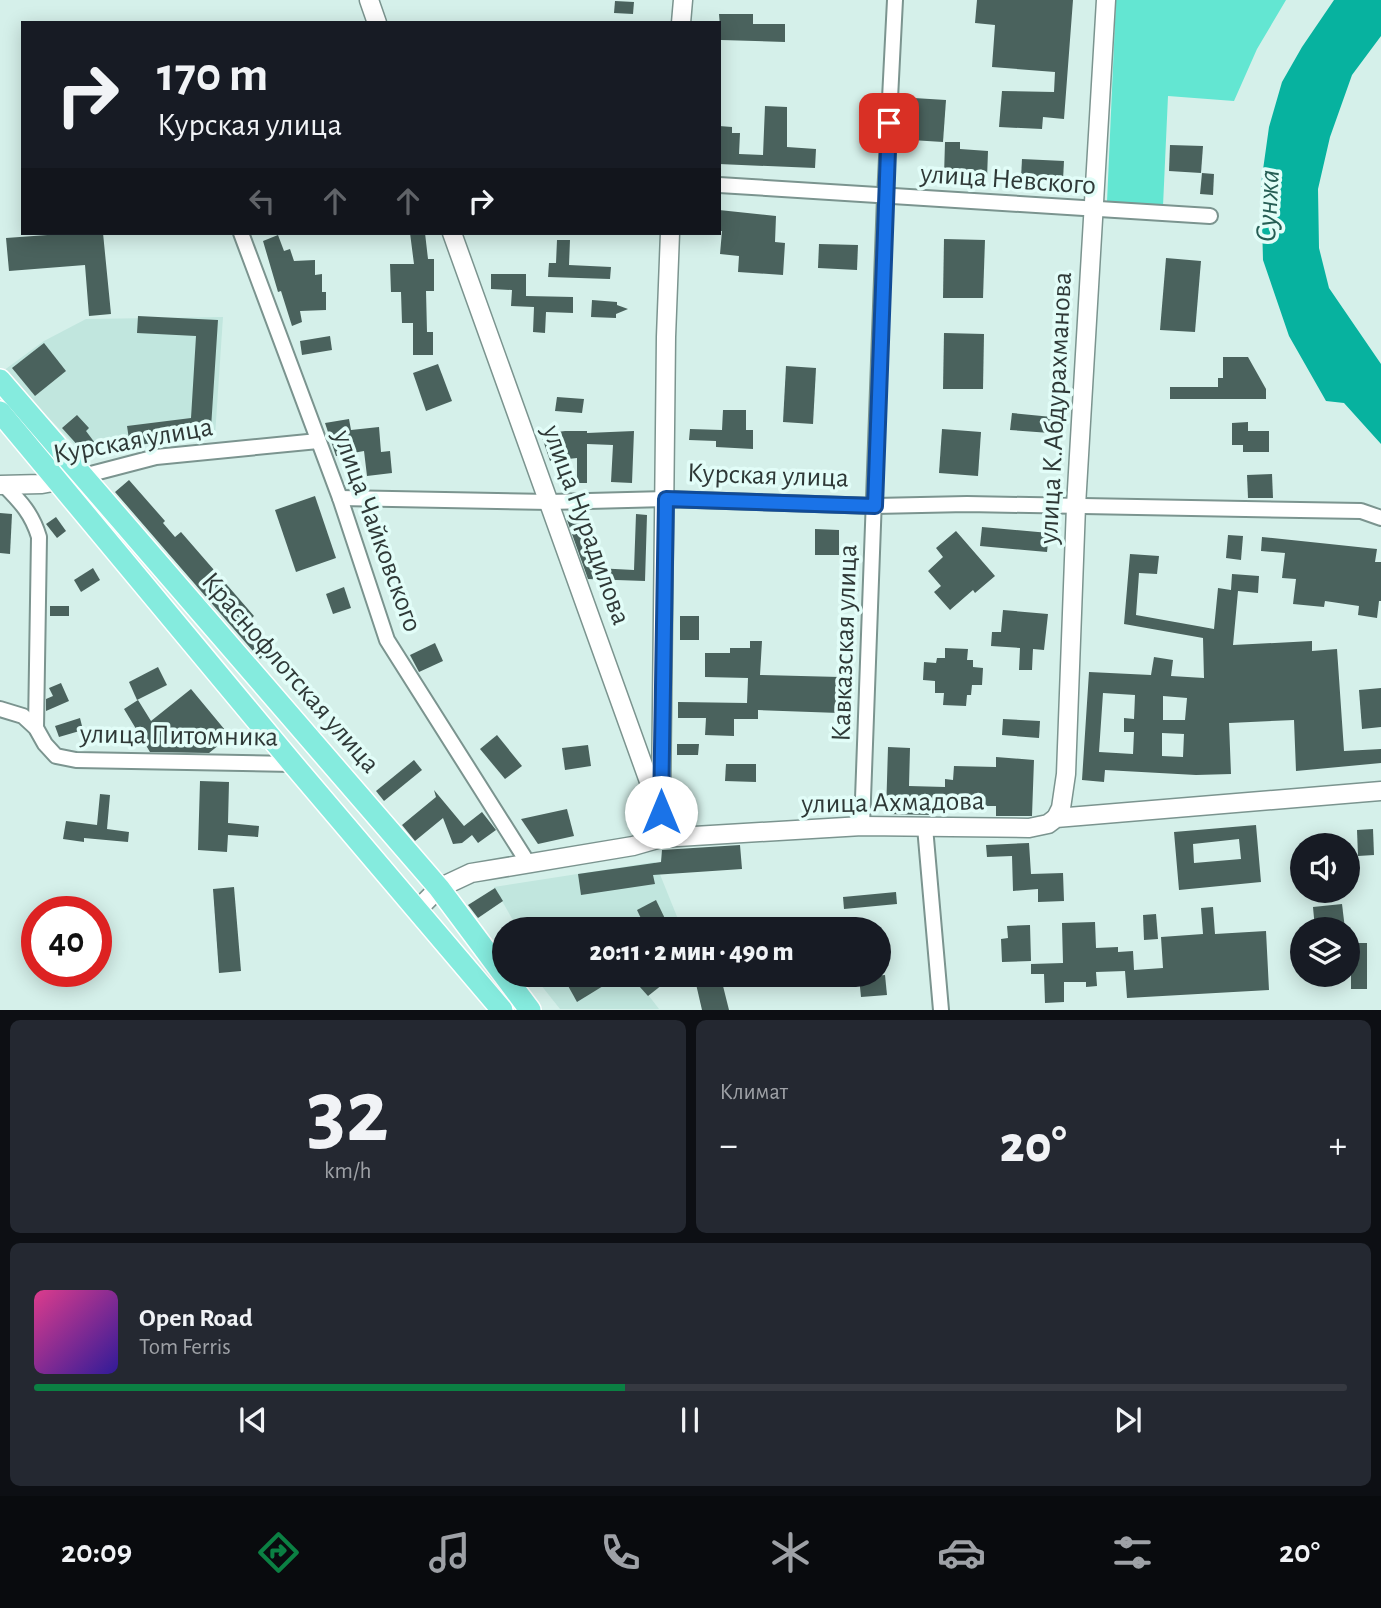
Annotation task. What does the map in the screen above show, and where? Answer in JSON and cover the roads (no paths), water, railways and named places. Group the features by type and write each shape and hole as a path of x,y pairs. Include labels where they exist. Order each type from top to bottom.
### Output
{"main road":[{"name":"Краснофлотская улица","path":"0,380 439,888 530,1010"},
{"name":"Краснофлотская улица","path":"0,412 502,1010"}],"street":[{"path":"369,0 376,21"},
{"path":"681,21 683,0"},
{"name":"Кавказская улица","path":"862,826 885,197 895,0"},
{"name":"улица К.Абдурахманова","path":"1056,818 1062,808 1066,774 1076,506 1106,0"},
{"name":"улица Невского","path":"721,185 1210,216"},
{"name":"улица Чайковского","path":"242,235 340,498 387,639 528,863"},
{"name":"улица Нурадилова","path":"453,235 651,787 661,838"},
{"path":"661,838 666,337 670,235"},
{"name":"Курская улица","path":"2,485 58,481 156,457 318,440"},
{"path":"2,485 25,506 34,520 39,537 36,728"},
{"name":"Курская улица","path":"340,498 550,502 666,499 875,506 1362,511 1381,518"},
{"name":"улица Питомника","path":"0,709 23,716 36,728 56,755 76,760 293,764"},
{"name":"улица Ахмадова","path":"418,909 439,888 471,873 633,846 661,838 862,826 1029,828 1048,824 1056,818 1381,791"},
{"path":"925,827 941,1010"}],"water":[{"name":"Сунжа","path":"1334,0 1381,0 1381,36 1352,75 1330,137 1318,189 1319,248 1329,288 1381,364 1381,444 1344,403 1326,401 1289,336 1263,260 1261,184 1269,127 1282,82"}]}
